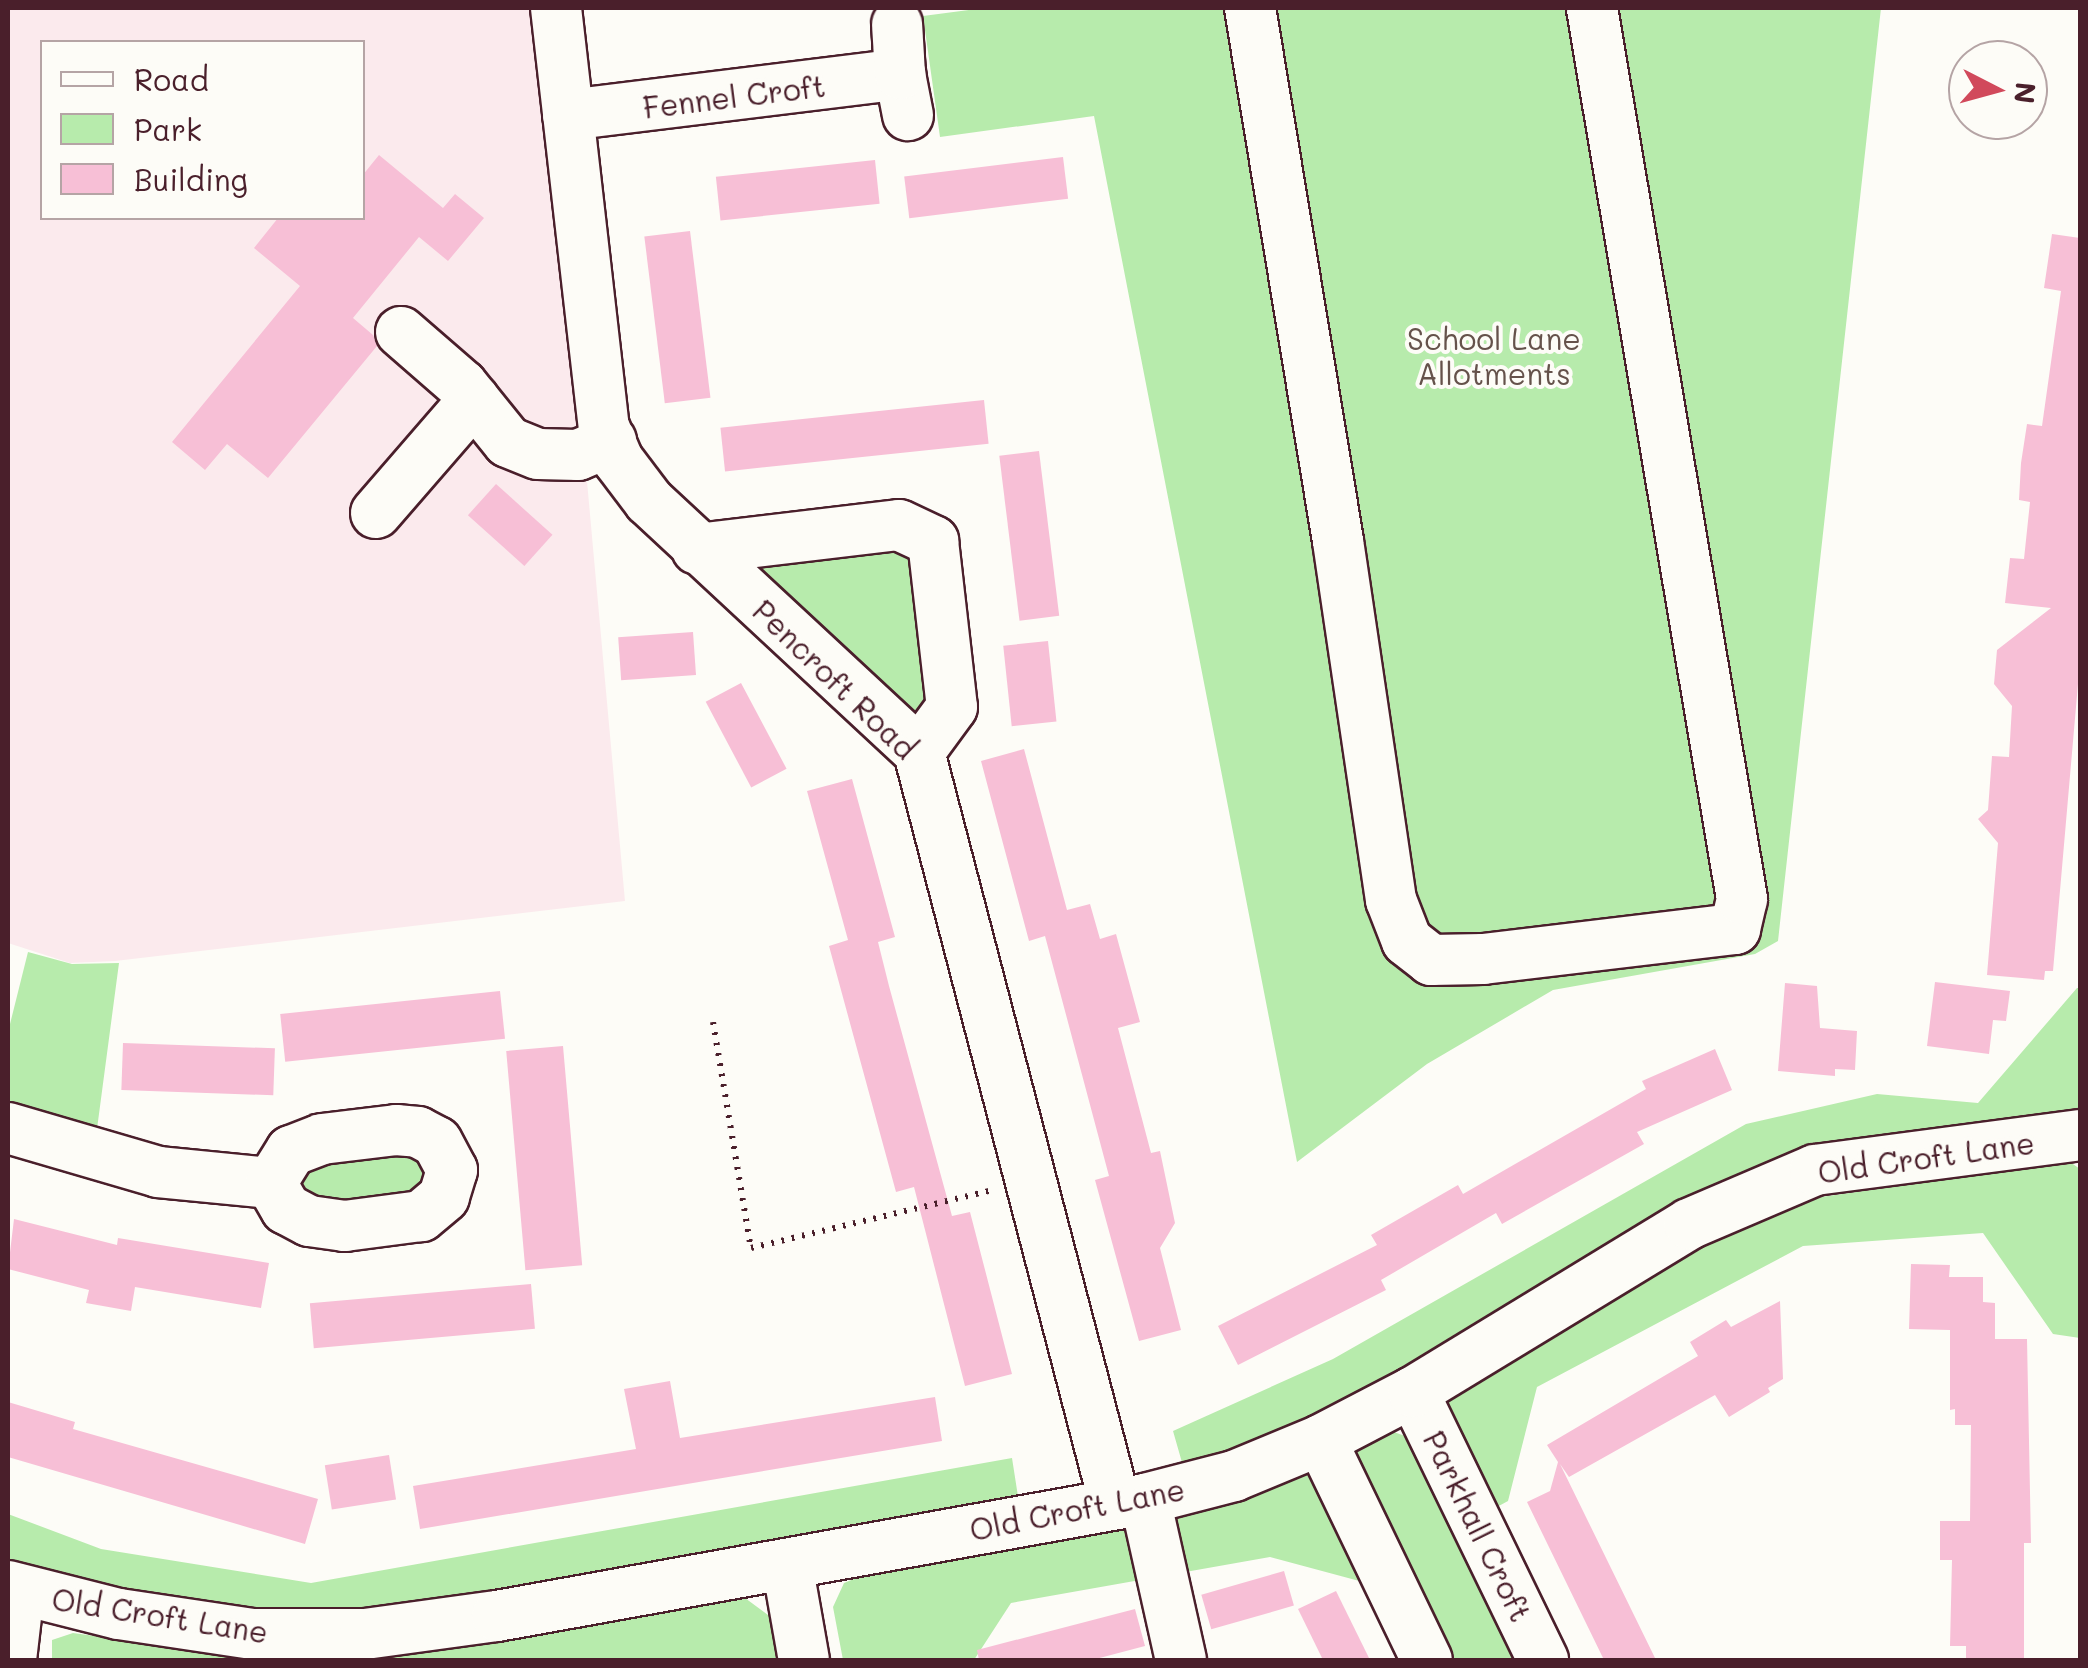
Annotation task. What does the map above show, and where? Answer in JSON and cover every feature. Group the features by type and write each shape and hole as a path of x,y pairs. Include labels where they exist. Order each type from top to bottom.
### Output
{"street":[{"name":"Pencroft Road","path":"556,8 604,426 618,460 649,501 919,752 1030,1181 1181,1660"},
{"path":"1250,8 1338,541 1391,900 1407,941 1431,960 1483,959 1735,930 1742,899 1592,8"},
{"name":"Fennel Croft","path":"568,115 904,94 898,24"},
{"path":"401,332 474,400 508,442 538,454 578,455 610,441"},
{"path":"376,513 474,400"},
{"path":"697,549 900,525 933,541 952,707 919,752"},
{"path":"8,1128 158,1172 270,1183"},
{"name":"Old Croft Lane","path":"13,1589 119,1614 252,1634 365,1634 1130,1502 1234,1476 1321,1440 1414,1392 1689,1224 1816,1170 2080,1136"},
{"name":"Parkhall Croft","path":"1414,1392 1543,1660"},
{"path":"1321,1440 1427,1660"},
{"path":"787,1564 804,1660"},
{"path":"11,1660 13,1589"}],"path":[{"path":"714,1022 751,1248 1030,1181"}],"shaded area":[{"path":"8,8 532,8 582,426 625,901 115,961 70,963 8,943"}],"green space":[{"name":"School Lane Allotments","path":"984,8 1881,8 1778,941 1755,954 1553,990 1427,1064 1297,1162 1094,116 940,137 923,16"},
{"path":"898,544 924,556 940,687 914,724 743,561"},
{"path":"28,952 72,964 119,963 97,1129 8,1103 8,1032"},
{"path":"2077,988 2080,1118 1881,1144 1450,1346 1296,1426 1183,1466 1173,1431 1333,1359 1746,1124 1877,1094 1978,1103"},
{"path":"411,1149 432,1168 420,1196 324,1210 299,1196 296,1171 309,1160"},
{"path":"2070,1162 2080,1169 2080,1338 2053,1334 1983,1233 1803,1246 1537,1387 1508,1501 1484,1514 1444,1429 1451,1391 1731,1226 1821,1197"},
{"path":"1382,1428 1414,1439 1522,1660 1439,1660 1352,1449"},
{"path":"1012,1458 1019,1503 421,1608 271,1621 8,1572 8,1514 101,1549 311,1583"},
{"path":"1291,1473 1310,1474 1363,1582 1270,1557 1011,1603 974,1660 843,1660 833,1607 844,1583 876,1570"},
{"path":"725,1596 745,1598 772,1618 777,1660 268,1660 412,1650"},
{"path":"73,1633 268,1660 52,1660 52,1640"}],"building":[{"path":"379,155 443,208 455,194 484,218 448,261 419,237 353,318 373,335 377,346 268,478 227,444 205,470 172,442 300,286 254,248 276,220 365,220 365,172"},
{"path":"1063,157 1068,199 909,218 904,176"},
{"path":"875,160 880,204 720,220 716,177"},
{"path":"690,231 710,398 665,403 644,237"},
{"path":"2052,234 2080,238 2080,661 2053,971 2045,971 2044,980 1987,975 1998,843 1978,819 1988,810 1992,756 2009,757 2012,706 1994,684 1997,650 2051,608 2005,603 2010,558 2024,559 2030,502 2019,500 2021,463 2027,424 2042,426 2061,291 2044,288"},
{"path":"984,400 989,444 725,471 720,428"},
{"path":"1039,451 1059,616 1020,621 999,456"},
{"path":"496,484 552,535 524,566 468,515"},
{"path":"693,632 696,675 621,680 618,637"},
{"path":"1048,641 1056,722 1012,726 1003,646"},
{"path":"741,683 787,769 751,787 706,702"},
{"path":"1024,749 1067,910 1090,904 1100,939 1116,934 1140,1022 1118,1028 1151,1153 1160,1151 1175,1223 1160,1248 1181,1330 1139,1341 1095,1180 1109,1176 1045,936 1029,941 981,761"},
{"path":"852,779 895,937 878,942 889,986 952,1216 970,1212 1012,1374 965,1386 914,1187 896,1192 829,946 848,940 807,791"},
{"path":"1935,982 2010,991 2006,1021 1993,1020 1989,1054 1927,1046"},
{"path":"1785,983 1817,986 1820,1028 1857,1031 1855,1070 1835,1069 1835,1076 1778,1071"},
{"path":"500,991 505,1039 285,1062 280,1014"},
{"path":"123,1043 275,1048 273,1095 121,1090"},
{"path":"563,1046 582,1265 525,1270 506,1051"},
{"path":"1715,1049 1732,1090 1637,1132 1644,1144 1502,1224 1496,1213 1381,1280 1386,1290 1238,1365 1218,1326 1377,1245 1371,1235 1458,1185 1463,1194 1646,1089 1642,1081"},
{"path":"14,1219 117,1245 118,1238 269,1263 261,1308 135,1287 131,1311 86,1303 89,1290 8,1269"},
{"path":"1911,1264 1950,1265 1949,1277 1983,1277 1983,1302 1995,1303 1995,1339 2027,1339 2031,1543 2024,1543 2024,1660 1966,1660 1966,1646 1950,1646 1952,1560 1940,1560 1940,1521 1970,1521 1971,1425 1955,1425 1955,1409 1950,1410 1950,1330 1909,1329"},
{"path":"531,1284 535,1329 314,1348 310,1303"},
{"path":"1780,1301 1783,1379 1768,1388 1770,1392 1729,1417 1715,1395 1569,1477 1560,1464 1656,1660 1604,1660 1527,1502 1550,1491 1558,1462 1547,1445 1698,1356 1690,1342 1726,1320 1731,1327"},
{"path":"670,1381 680,1438 935,1397 942,1441 420,1529 413,1486 636,1449 624,1389"},
{"path":"8,1402 75,1422 73,1429 318,1499 305,1544 8,1457"},
{"path":"389,1455 396,1499 332,1510 325,1465"},
{"path":"1284,1571 1294,1606 1211,1629 1201,1595"},
{"path":"1336,1591 1370,1660 1323,1660 1298,1609"},
{"path":"1135,1609 1145,1646 1092,1660 979,1660 977,1650"}]}
